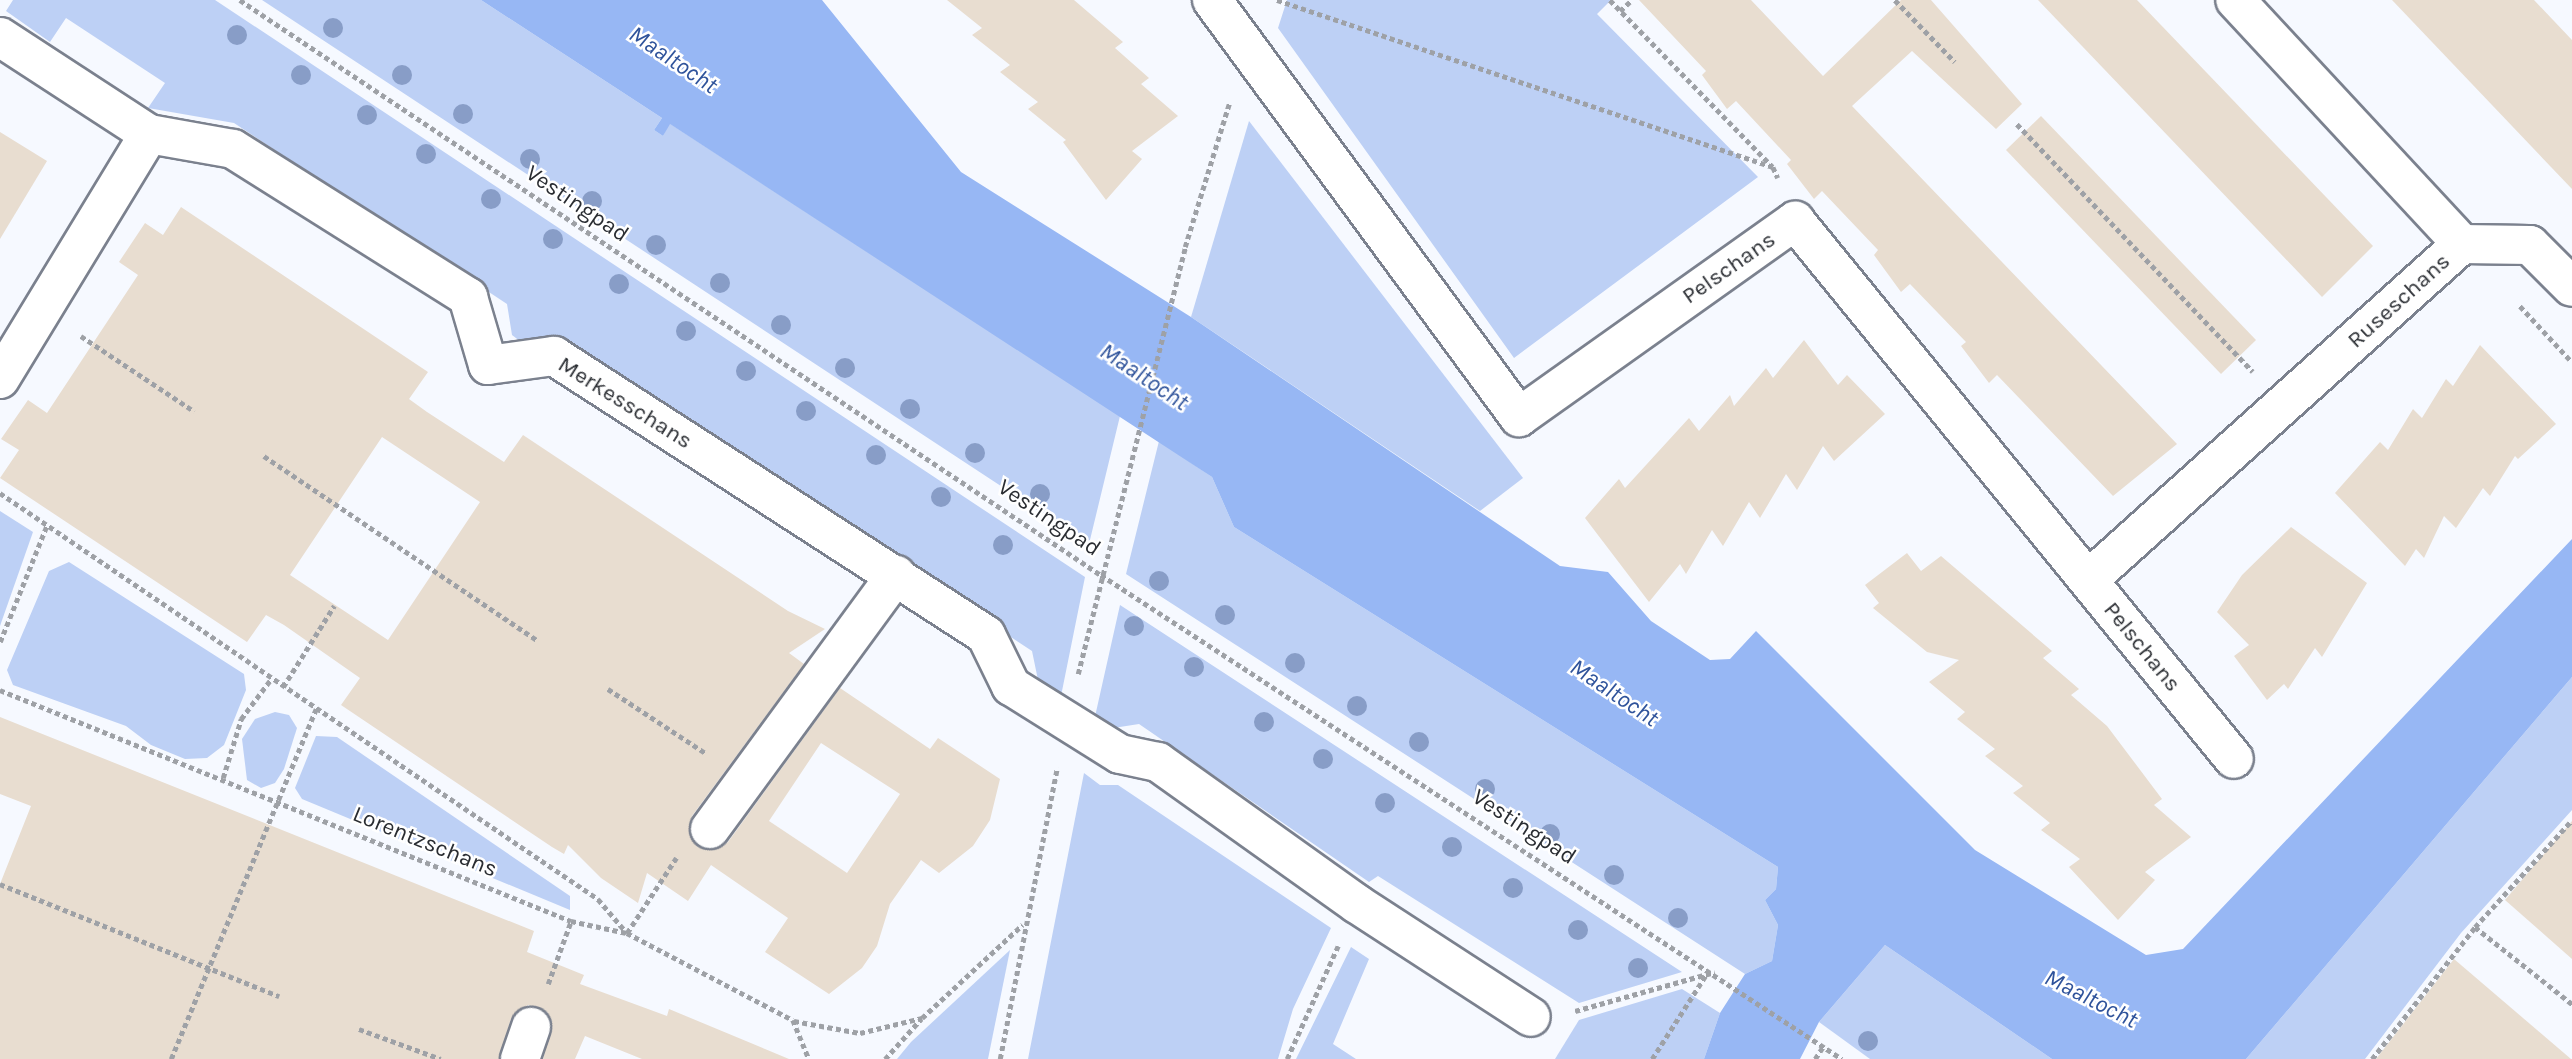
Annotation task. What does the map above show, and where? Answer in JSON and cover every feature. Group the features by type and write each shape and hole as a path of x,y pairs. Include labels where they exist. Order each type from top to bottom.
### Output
{"street":[{"name":"Pelschans","path":"1212,0 1519,417 1795,221 2234,759"},
{"name":"Ruseschans","path":"2088,580 2462,244 2235,0"},
{"name":"Merkesschans","path":"0,37 149,134 233,149 468,297 488,365 554,356 986,635 1011,686 1120,754 1158,762 1357,904 1531,1017"},
{"path":"0,379 45,312 149,134"},
{"path":"2462,244 2530,245 2572,287"},
{"path":"710,829 744,778 896,575"}],"path":[{"name":"Vestingpad","path":"240,0 1101,575 1716,972 1840,1057"},
{"path":"1277,0 1773,167 1610,0"},
{"path":"1620,11 1632,0"},
{"path":"1895,0 1955,62"},
{"path":"1000,1059 1024,924 1101,575 1185,247 1247,46"},
{"path":"2017,124 2284,404"},
{"path":"45,312 194,411"},
{"path":"264,456 538,641"},
{"path":"0,493 598,899 627,933 691,834 710,829"},
{"path":"0,642 47,526"},
{"path":"284,687 334,606"},
{"path":"223,778 241,719 271,679"},
{"path":"608,689 744,778"},
{"name":"Lorentzschans","path":"0,690 572,921 627,933 793,1020 860,1033 922,1018"},
{"path":"171,1059 281,802 316,709"},
{"path":"2371,1059 2475,927 2572,820"},
{"path":"0,884 279,996"},
{"path":"1287,1059 1357,904"},
{"path":"526,1043 572,921"},
{"path":"886,1059 922,1018 1024,924"},
{"path":"2475,927 2572,1004"},
{"path":"1652,1059 1706,975"},
{"path":"793,1020 808,1059"},
{"path":"359,1029 441,1059"},
{"path":"1815,1059 1824,1045"}],"shaded area":[{"path":"13,0 215,0 1085,577 1061,696 1038,680 1032,651 557,337 525,345 512,335 507,304 234,123 148,108 165,83 66,18 50,42 6,11"},
{"path":"262,0 481,0 662,118 654,130 663,136 669,123 1120,416 1089,544"},
{"path":"1287,0 1611,0 1597,14 1758,177 1514,358 1278,28"},
{"path":"1249,121 1523,478 1480,511 1191,317"},
{"path":"1159,441 1212,477 1234,527 1778,867 1776,889 1765,900 1778,925 1772,961 1745,974 1126,574"},
{"path":"0,511 33,532 0,626"},
{"path":"69,562 244,674 246,690 224,745 207,758 185,759 151,745 126,726 13,685 7,670 49,571"},
{"path":"1120,605 1682,972 1579,1003 1378,876 1369,882 1139,724 1107,729 1094,721"},
{"path":"2572,677 2572,810 2461,933 2365,1059 2246,1059"},
{"path":"275,712 289,715 297,728 284,769 275,783 261,788 247,780 242,739 255,719"},
{"path":"316,736 337,737 570,896 570,910 302,799 295,788"},
{"path":"1084,773 1100,785 1118,785 1331,928 1293,1009 1278,1059 1028,1059"},
{"path":"1885,945 2052,1059 1870,1059 1819,1022"},
{"path":"1351,947 1369,959 1333,1044 1356,1059 1296,1059"},
{"path":"1010,950 988,1059 897,1059 911,1042"},
{"path":"1682,989 1720,1013 1704,1059 1555,1059 1579,1020"}],"water":[{"name":"Maaltocht","path":"481,0 822,0 961,172 1191,317 1560,566 1608,572 1651,621 1710,660 1730,659 1756,631 1975,850 2146,955 2183,949 2572,539 2572,677 2246,1059 2052,1059 1885,945 1819,1022 1800,1059 1704,1059 1720,1013 1745,974 1772,961 1778,925 1765,900 1776,889 1778,867 1234,527 1212,477 670,124 663,136 654,130 662,118"}],"building":[{"path":"947,0 1074,0 1123,42 1115,48 1149,78 1141,84 1178,116 1132,151 1142,159 1106,200 1063,142 1066,140 1028,109 1038,102 1000,72 1010,65 972,35 982,28"},
{"path":"1639,0 1751,0 1823,76 1901,0 1931,0 2022,104 1996,129 1912,51 1852,106 2177,444 2113,496 1997,375 1989,383 1961,346 1966,342 1910,284 1901,292 1874,255 1878,250 1822,191 1814,199 1787,164 1791,160 1736,101 1727,109 1702,75 1706,71"},
{"path":"2038,0 2137,0 2373,246 2322,297"},
{"path":"2392,0 2534,0 2572,40 2572,189"},
{"path":"2041,116 2256,340 2221,374 2006,150"},
{"path":"0,132 47,161 0,239"},
{"path":"181,207 428,372 409,399 427,412 504,462 523,435 788,611 825,629 789,653 804,664 692,816 690,837 698,847 718,849 728,842 840,688 930,749 938,738 1000,779 990,820 973,846 939,873 921,860 890,904 877,946 862,968 829,994 765,952 788,918 711,865 688,901 647,873 638,903 601,878 568,845 564,854 552,847 341,705 360,678 284,625 266,615 247,642 0,478 19,450 1,439 28,400 47,413 138,275 119,262 145,223 163,235","holes":["382,437 480,502 388,640 290,575","821,743 900,794 847,873 769,821"]},
{"path":"1804,340 1838,385 1847,375 1885,414 1834,461 1823,446 1797,490 1786,474 1760,518 1749,502 1723,546 1712,530 1686,574 1680,564 1649,602 1585,518 1619,479 1625,488 1689,418 1699,431 1730,395 1734,406 1766,368 1773,378"},
{"path":"2480,345 2556,424 2518,459 2515,456 2490,496 2483,488 2456,528 2444,516 2424,558 2416,549 2405,566 2335,493 2380,442 2388,450 2413,409 2422,418 2446,379 2453,386"},
{"path":"2291,527 2367,583 2322,657 2315,648 2288,689 2284,684 2267,700 2234,656 2249,645 2217,612 2242,575"},
{"path":"1907,553 1921,571 1941,556 2052,651 2043,658 2079,689 2071,695 2107,726 2162,799 2154,805 2191,837 2145,872 2155,880 2118,920 2069,867 2080,859 2041,830 2050,823 2013,793 2023,786 1985,756 1995,749 1957,719 1965,712 1929,682 1959,660 1927,652 1873,608 1879,603 1865,585"},
{"path":"0,717 534,931 527,952 584,975 580,984 667,1016 669,1009 789,1059 642,1059 585,1036 575,1059 543,1059 552,1022 547,1012 528,1005 511,1019 499,1059 0,1059 0,884 31,806 0,794"},
{"path":"2572,821 2572,959 2505,900"},
{"path":"2454,959 2571,1059 2376,1059"}]}
